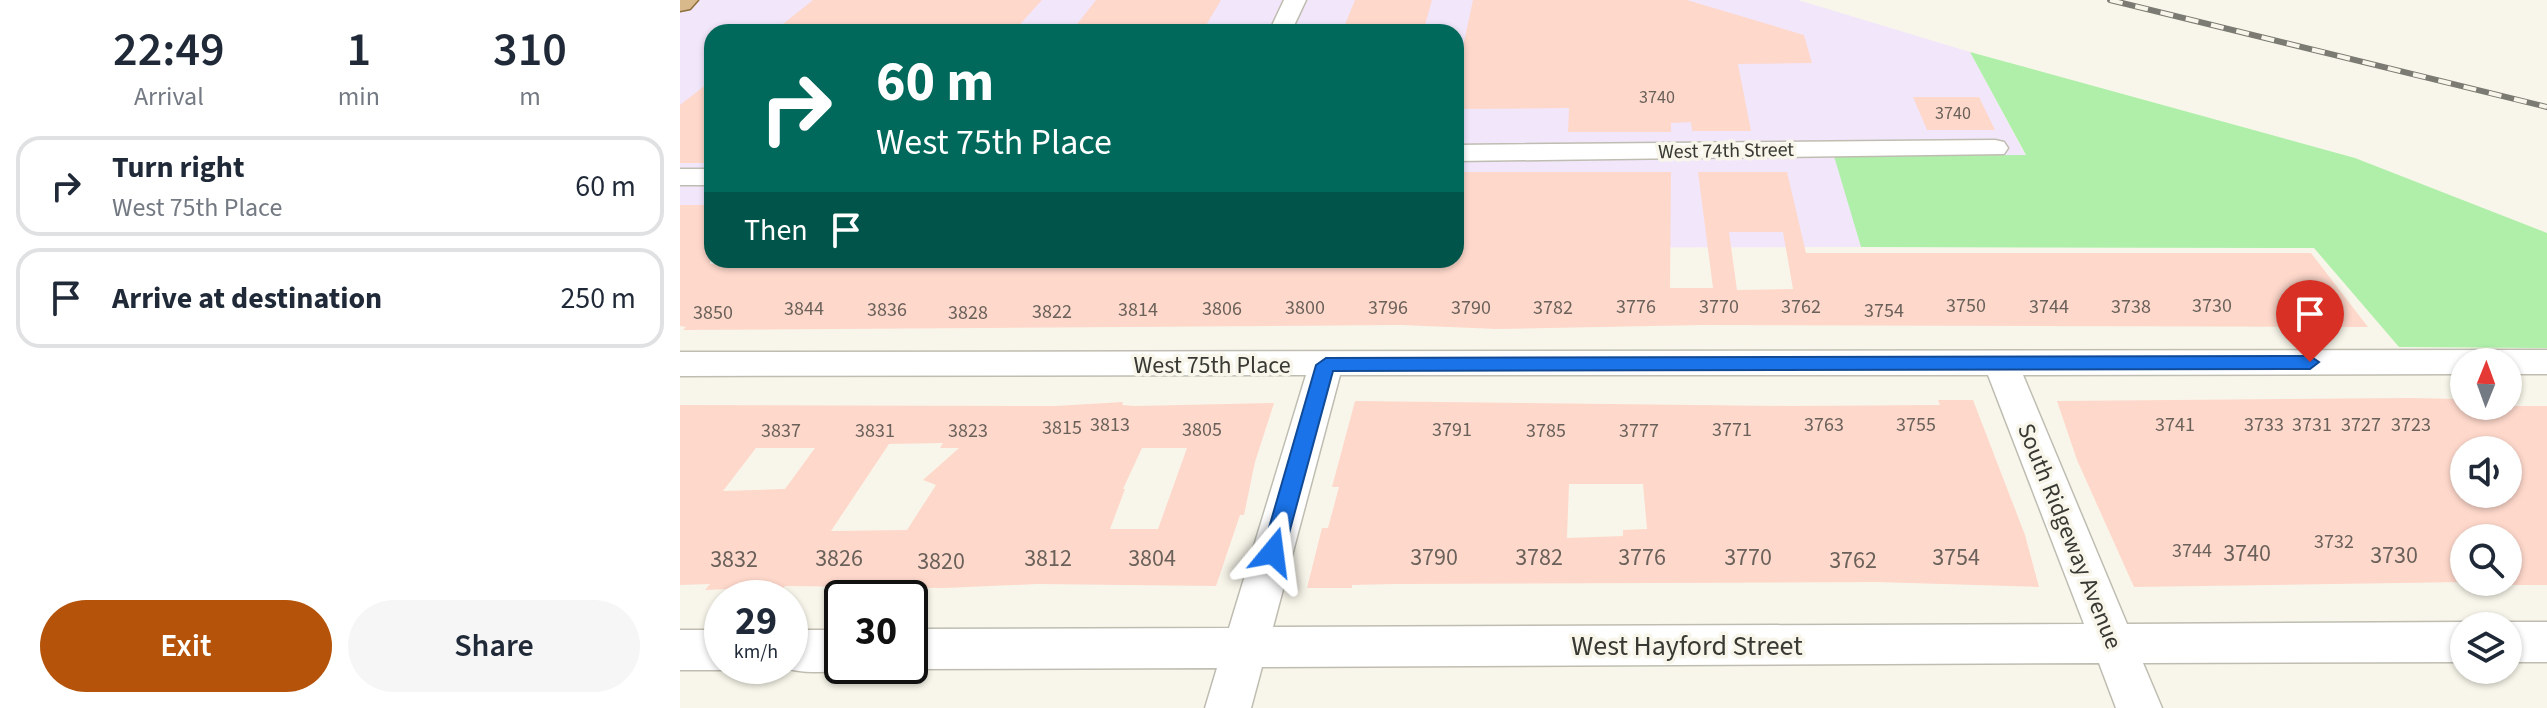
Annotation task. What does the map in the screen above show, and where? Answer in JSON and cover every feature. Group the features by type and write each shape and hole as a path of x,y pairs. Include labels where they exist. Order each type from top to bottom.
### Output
{"street":[{"path":"1284,24 1295,0"},
{"name":"West 74th Street","path":"1464,153 1995,148"},
{"path":"680,177 704,177"},
{"name":"West 75th Place","path":"680,364 2450,362"},
{"path":"2522,362 2547,362"},
{"name":"South Ridgeway Avenue","path":"2001,363 2139,708"},
{"path":"1228,708 1326,365"},
{"name":"West Hayford Street","path":"928,649 2450,642"},
{"path":"2522,642 2547,642"},
{"path":"680,650 704,650"}],"shaded area":[{"path":"697,0 1798,0 1970,52 2026,156 1835,156 1861,247 1464,248 1464,24 704,24 704,249 680,249 680,12"}],"green space":[{"path":"1970,52 2355,158 2547,233 2547,348 2399,347 2314,248 1861,247 1834,156 2026,155"}],"building":[{"path":"813,0 1042,0 1020,24 783,24"},
{"path":"1096,0 1221,0 1207,24 1077,24"},
{"path":"1355,0 1432,0 1425,24 1345,24"},
{"path":"1473,0 1687,0 1804,35 1812,63 1738,64 1751,131 1692,131 1691,122 1671,123 1671,132 1568,132 1569,108 1464,109 1464,42"},
{"path":"704,86 704,163 680,163 680,105"},
{"path":"1913,97 1979,97 1995,130 1927,130"},
{"path":"1464,172 1671,172 1670,288 1713,288 1698,172 1787,172 1806,253 2311,253 2368,327 1703,325 1497,329 1401,325 683,330 686,327 680,326 680,205 704,205 704,268 1464,268","holes":["1729,232 1783,232 1793,289 1737,290"]},
{"path":"2450,399 2450,420 2522,420 2522,406 2547,406 2547,585 2522,585 2522,524 2450,524 2450,582 2134,587 2077,460 2057,401"},
{"path":"1938,400 1973,400 2025,535 2039,587 1876,582 1396,584 1307,588 1322,528 1328,528 1339,487 1332,487 1355,401 1940,405","holes":["1569,484 1643,484 1647,529 1623,530 1623,536 1567,538"]},
{"path":"1123,402 1122,405 1135,406 1274,403 1255,462 1244,515 1240,515 1216,586 1037,584 945,588 928,588 928,580 824,580 824,586 808,586 808,580 704,580 704,584 680,585 680,405 1055,406","holes":["943,443 940,448 959,448 923,480 936,485 907,530 831,531 889,444","756,448 815,448 785,489 723,491","1142,448 1187,448 1158,529 1110,529 1123,489"]}],"railway":[{"path":"2110,0 2547,107"}],"route":[{"path":"1273,552 1326,365 2310,362"}]}
